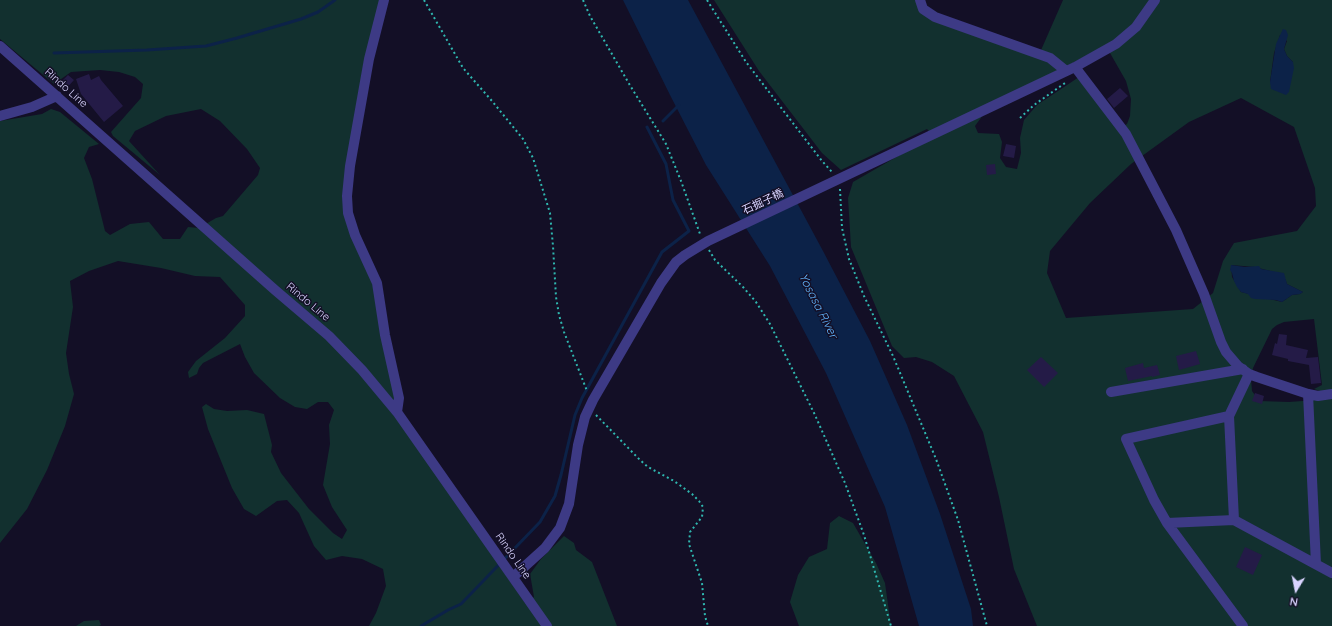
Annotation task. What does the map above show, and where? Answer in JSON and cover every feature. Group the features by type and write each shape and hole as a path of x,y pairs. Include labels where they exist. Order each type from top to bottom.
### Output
{"street":[{"path":"384,0 369,60 350,166 347,196 348,213 355,235 377,283 385,336 399,398 397,412"},
{"path":"920,0 923,8 935,17 1050,58 1071,69 1126,134 1176,230 1204,294 1226,352 1238,366 1246,372 1308,394 1318,396 1332,394"},
{"name":"石掘子橋","path":"513,577 545,548 560,528 569,504 578,445 585,417 590,406 668,272 685,255 706,242 1071,69 1116,44 1136,26 1155,0"},
{"name":"Rindo Line","path":"0,46 329,336 362,370 397,412 547,626"},
{"path":"0,116 32,107 57,96"},
{"path":"1111,392 1246,372"},
{"path":"1234,520 1229,416 1246,372"},
{"path":"1308,394 1316,564"},
{"path":"1229,416 1126,439 1154,500 1167,523 1243,626"},
{"path":"1167,523 1234,520 1332,573"}],"path":[{"path":"424,0 463,68 523,140 533,158 550,214 554,246 556,297 559,315 590,406 640,460 648,467 674,481 692,494 703,507 702,517 690,532 689,544 702,583 704,616 708,626"},
{"path":"583,0 590,16 628,82 666,144 706,242 715,260 756,302 770,324 815,415 845,483 864,535 891,626"},
{"path":"707,0 746,62 822,161 839,179 842,228 849,259 864,296 893,356 936,459 958,520 987,626"},
{"path":"1020,118 1034,105 1066,83"}],"green space":[{"path":"0,0 381,0 351,188 351,211 380,286 399,420 525,603 534,597 530,574 541,559 564,536 574,543 576,550 592,562 617,626 369,626 376,613 386,586 383,569 362,559 342,556 326,560 314,546 299,513 287,500 277,501 256,516 244,509 232,488 208,429 202,407 206,404 214,409 227,411 247,410 264,414 272,445 271,452 281,473 309,509 333,533 342,539 347,530 332,507 323,485 330,444 329,425 334,410 328,402 318,402 307,409 295,407 280,398 254,373 240,344 203,363 197,374 189,378 188,372 196,361 225,338 245,316 245,305 220,277 195,276 161,268 118,261 89,271 70,281 73,307 66,353 74,394 65,426 47,470 27,509 0,543 0,121 42,114 51,109 60,112 99,144 89,147 84,158 92,179 105,231 110,235 130,224 149,222 163,239 180,239 188,227 199,228 216,218 223,216 258,175 260,168 247,149 220,121 201,109 166,116 135,131 129,141 160,175 113,136 111,132 141,98 143,84 135,77 119,72 100,70 71,72 54,84 0,39"},
{"path":"714,0 922,0 924,14 1038,57 1063,0 1332,0 1332,391 1323,392 1314,389 1322,385 1314,319 1284,322 1272,329 1253,368 1251,379 1252,391 1259,401 1289,402 1316,400 1332,396 1332,626 1037,626 1014,569 999,497 983,432 954,376 932,362 916,357 904,358 892,346 851,247 848,198 853,182 905,152 935,138 927,129 841,170 822,153 759,71","holes":["1280,35 1287,41 1284,49 1287,56 1293,62 1270,82 1274,53","1106,46 1126,81 1131,99 1130,116 1127,124 1119,129 1079,77 1037,105 1024,120 1020,138 1021,153 1017,169 1006,167 1000,158 1002,142 999,134 978,133 975,126 991,104","1241,98 1294,127 1315,188 1316,206 1297,231 1234,243 1223,261 1213,293 1193,309 1066,318 1047,273 1050,251 1090,203 1131,164 1189,122","1231,265 1255,267 1270,271 1285,279 1287,284 1303,292 1292,295 1282,302 1241,292 1232,277"]},
{"path":"839,516 853,523 876,563 885,583 891,626 799,626 790,602 798,575 809,557 827,549 830,523"},
{"path":"99,620 101,625 99,626 76,626 84,621"}],"water":[{"name":"Yosasa River","path":"623,0 688,0 870,341 907,425 940,514 971,609 973,626 919,626 885,507 826,373 770,266 706,165"},
{"path":"1283,29 1286,30 1288,35 1284,49 1287,56 1293,62 1294,68 1289,92 1286,95 1271,89 1270,82 1276,44"},
{"path":"1231,265 1245,267 1259,266 1261,269 1284,273 1287,284 1303,292 1292,295 1282,302 1276,300 1251,298 1248,294 1241,292 1237,287 1230,270"}],"building":[{"path":"89,74 91,80 99,76 123,106 104,122 81,94 76,79"},
{"path":"68,75 74,80 64,91 58,85"},
{"path":"1120,88 1128,96 1114,108 1107,99"},
{"path":"1006,144 1016,146 1014,158 1003,156"},
{"path":"995,164 996,174 987,175 986,165"},
{"path":"1279,334 1287,335 1286,345 1308,350 1306,358 1318,357 1321,383 1311,384 1309,365 1288,361 1288,359 1272,355 1275,343 1277,344"},
{"path":"1196,351 1200,364 1179,370 1176,356"},
{"path":"1041,357 1058,373 1044,387 1027,370"},
{"path":"1143,363 1144,368 1157,365 1160,375 1128,381 1125,368"},
{"path":"1255,393 1264,396 1262,404 1252,401"},
{"path":"1245,547 1262,555 1253,575 1236,567"}],"waterway":[{"path":"54,53 147,50 206,46 301,19 318,12 335,0"},
{"path":"663,121 679,105"},
{"path":"421,626 461,604 540,522 555,496 575,415 582,398 662,252 689,231 673,200 666,164 647,127"}]}
